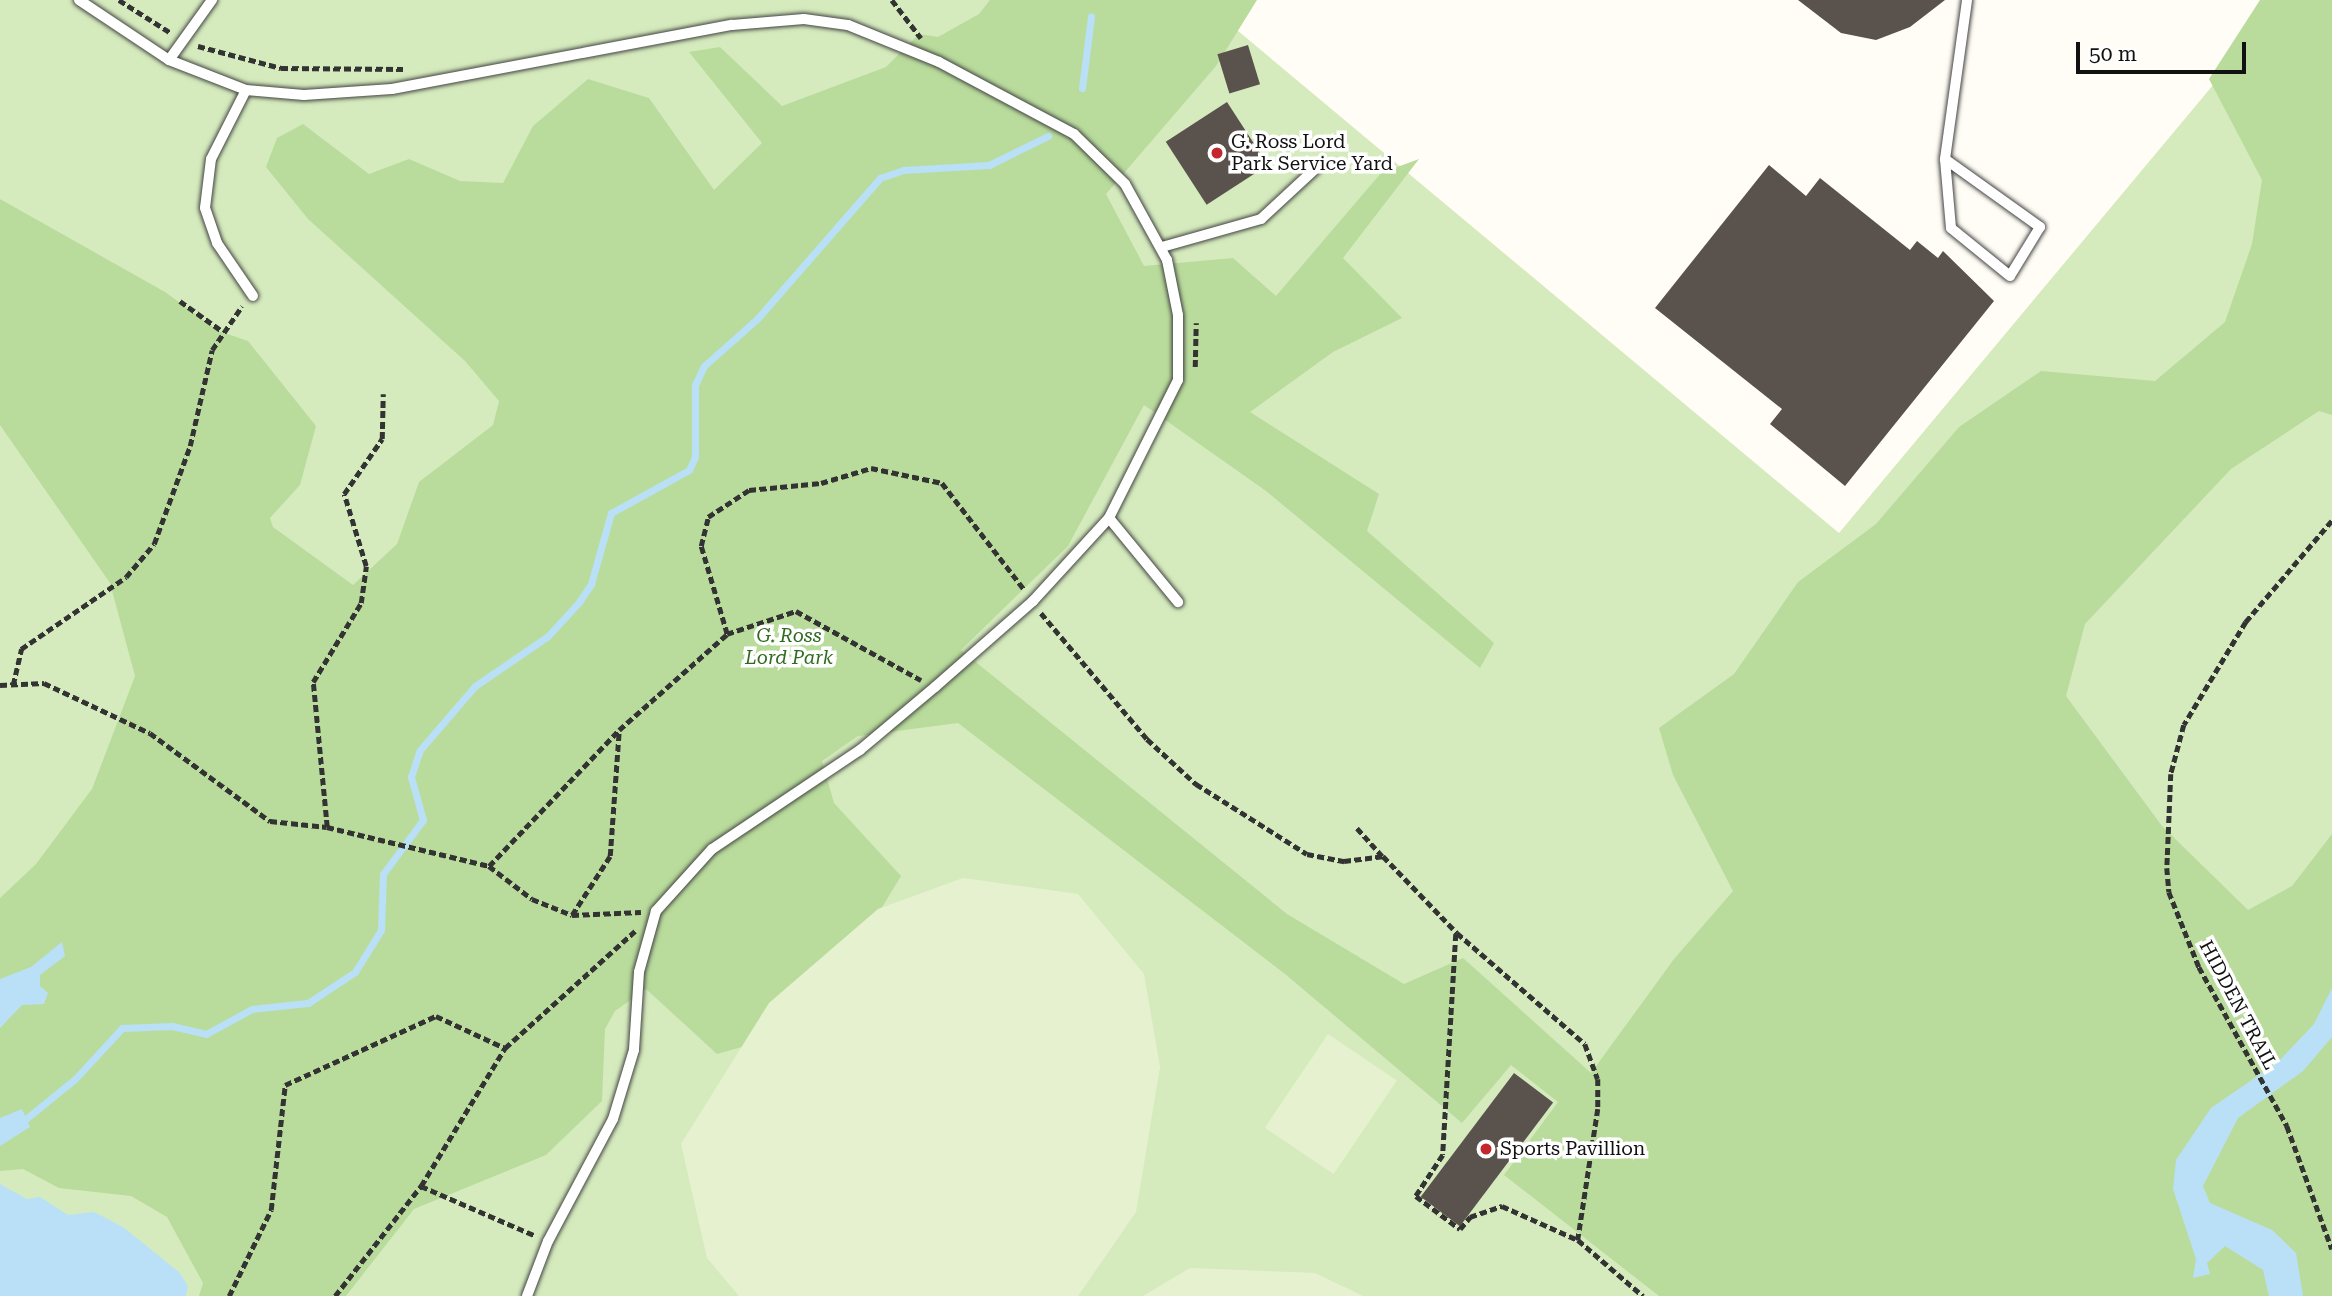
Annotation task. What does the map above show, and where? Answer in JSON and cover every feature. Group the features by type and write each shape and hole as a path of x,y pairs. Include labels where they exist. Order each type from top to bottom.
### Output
{"lane":[{"path":"79,0 169,60 246,90 348,94 732,25 804,19 848,25 939,62 1074,134 1125,184 1161,247 1178,315 1180,368 1109,519 1033,601 935,687 860,750 712,849 656,911 639,972 634,1050 613,1118 548,1241 527,1296"},
{"path":"169,60 182,38 212,0"},
{"path":"1945,159 2040,227 2010,276 1951,228 1945,159 1967,0"},
{"path":"246,90 211,159 205,208 217,243 253,296"},
{"path":"1161,247 1261,219 1315,169"},
{"path":"1109,519 1178,602"}],"path":[{"path":"119,0 182,38 225,57 281,68 412,68"},
{"path":"892,0 924,41 900,30"},
{"path":"13,685 21,649 126,577 154,544 222,331 253,296"},
{"path":"180,301 222,331"},
{"path":"1193,307 1194,372"},
{"path":"327,827 313,682 361,603 366,566 345,494 382,439 383,394"},
{"path":"727,634 701,546 708,517 749,491 821,483 870,468 942,483 1033,601 1147,739 1196,784 1307,854 1344,860 1383,856"},
{"name":"HIDDEN TRAIL","path":"2332,522 2246,622 2184,724 2171,774 2169,892 2203,975 2287,1126 2332,1249"},
{"path":"489,866 619,730 727,634 796,611 935,687"},
{"path":"0,685 44,683 150,733 270,821 327,827 489,866 532,899 572,915 656,911"},
{"path":"572,915 610,856 619,730"},
{"path":"1357,828 1457,933 1585,1044 1598,1079 1598,1109 1578,1240"},
{"path":"335,1296 421,1186 505,1048 656,911"},
{"path":"1457,933 1443,1155 1416,1196 1460,1229 1487,1209 1502,1206 1578,1240 1643,1296"},
{"path":"229,1296 271,1210 285,1085 436,1016 505,1048"},
{"path":"421,1186 548,1241"}],"green space":[{"name":"G. Ross Lord Park","path":"0,0 1201,0 1839,533 2259,30 2332,0 2332,1296 0,1296"},
{"path":"990,0 1257,0 1216,66 1106,194 1144,266 1233,258 1276,296 1381,173 1419,159 1343,258 1402,318 1333,352 1250,412 1379,494 1367,531 1494,643 1480,668 1266,491 1144,405 1068,546 961,650 1287,914 1404,984 1463,958 1591,1073 1674,959 1733,891 1673,775 1659,728 1734,674 1798,582 1876,524 1959,427 2041,371 2155,381 2225,322 2252,244 2262,180 2209,79 2260,0 2332,0 2332,415 2319,411 2231,469 2085,624 2066,696 2162,826 2248,910 2292,886 2332,834 2332,1296 1659,1296 1504,1175 1558,1102 1511,1065 1462,1123 1285,974 958,723 858,736 822,761 834,803 901,876 864,937 749,1045 717,1054 646,989 615,1011 605,1029 602,1101 546,1155 414,1209 346,1296 199,1296 203,1283 167,1217 131,1196 59,1188 23,1169 0,1171 0,898 36,864 92,789 135,676 110,583 0,425 0,199 165,292 219,331 248,341 316,426 300,485 270,518 273,527 353,585 397,544 419,482 493,425 499,401 465,361 308,219 266,167 277,138 303,124 369,174 409,159 460,181 503,183 533,126 588,79 649,98 714,190 762,143 689,52 720,47 782,106 886,67 919,34 938,37 979,14"},
{"path":"963,878 1078,894 1144,974 1160,1067 1136,1212 1078,1296 739,1296 707,1258 681,1144 769,1003 878,909"},
{"path":"1328,1034 1397,1080 1334,1174 1265,1128"},
{"path":"1190,1268 1315,1273 1363,1296 1143,1296"}],"water":[{"path":"62,942 65,956 40,975 40,986 48,993 44,1004 22,1005 0,1028 0,979 31,967"},
{"path":"2332,988 2332,1037 2303,1071 2238,1118 2203,1186 2210,1203 2272,1230 2296,1253 2303,1296 2269,1296 2263,1270 2225,1246 2207,1263 2210,1274 2193,1278 2196,1259 2173,1189 2176,1160 2211,1108 2278,1062 2314,1024"},
{"path":"22,1109 30,1127 0,1146 0,1118"},
{"path":"0,1184 27,1199 40,1197 68,1215 94,1212 123,1227 180,1273 188,1286 186,1296 0,1296"}],"building":[{"path":"1798,0 1945,0 1910,27 1876,40 1841,33"},
{"path":"1248,45 1260,84 1229,94 1217,54"},
{"name":"G. Ross Lord Park Service Yard","path":"1227,102 1268,165 1207,205 1166,142"},
{"path":"1769,165 1806,196 1820,178 1910,250 1917,241 1938,258 1943,251 1994,301 1845,486 1770,424 1782,409 1655,308"},
{"name":"Sports Pavillion","path":"1514,1073 1553,1102 1460,1226 1421,1197"}],"waterway":[{"path":"1082,88 1091,17"},
{"path":"22,1122 75,1079 122,1028 172,1026 206,1034 252,1009 308,1003 355,972 381,930 383,874 423,820 411,777 420,750 475,686 548,636 579,602 591,584 611,513 689,470 695,457 695,385 704,366 757,319 880,178 903,170 989,165 1048,136"}],"place":[{"name":"G. Ross Lord Park Service Yard","path":"1217,153"},
{"name":"Sports Pavillion","path":"1486,1149"}]}
